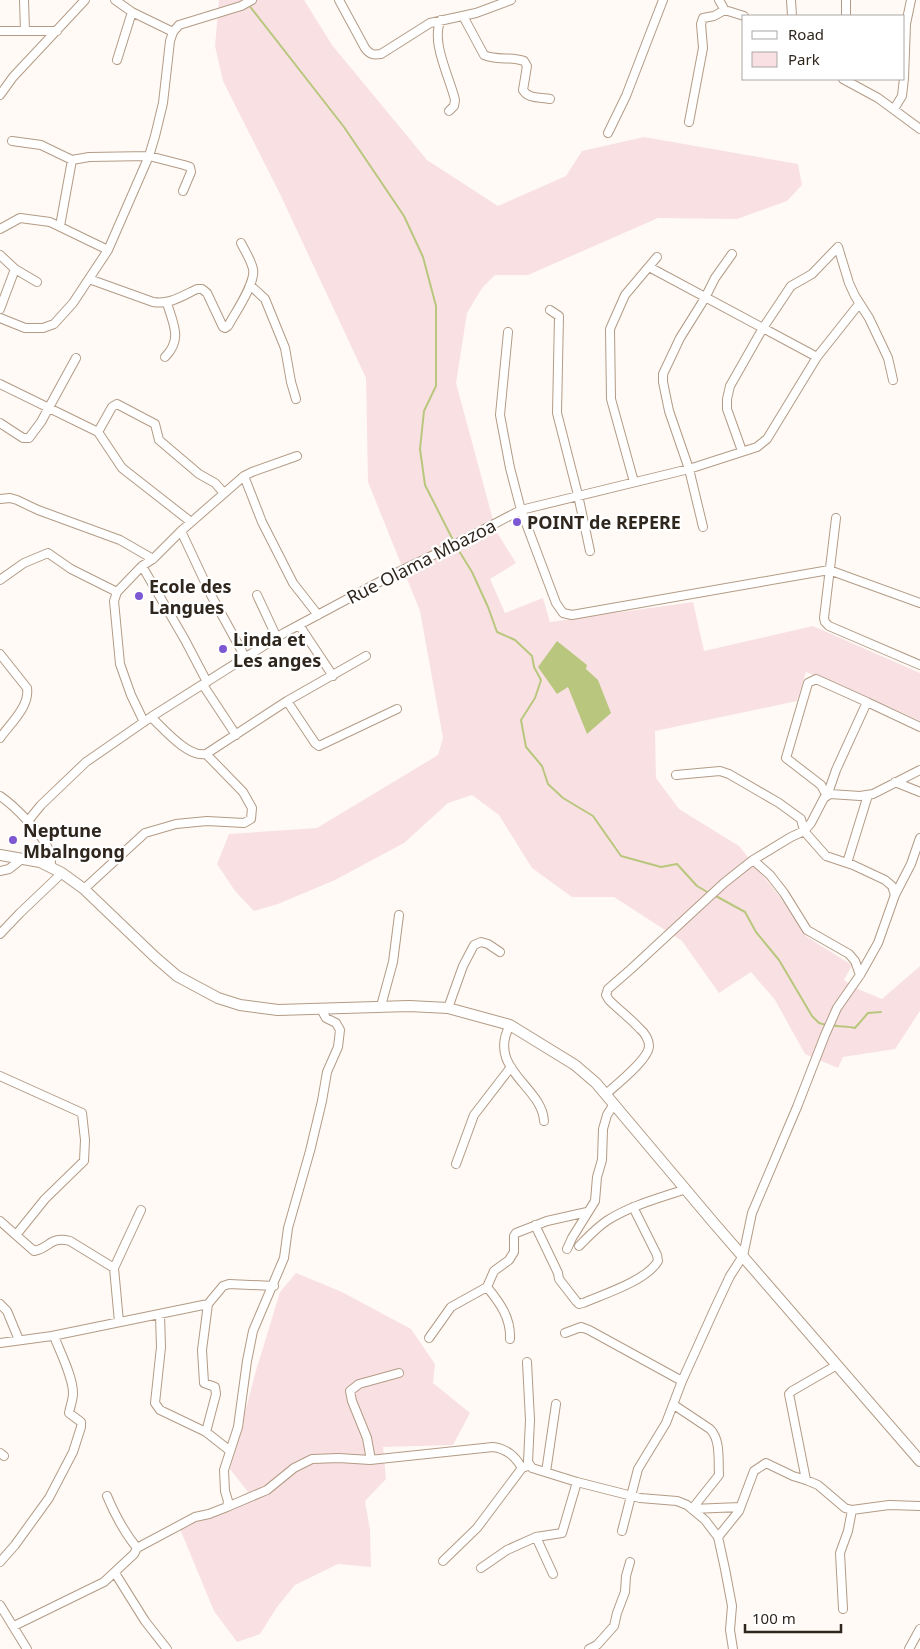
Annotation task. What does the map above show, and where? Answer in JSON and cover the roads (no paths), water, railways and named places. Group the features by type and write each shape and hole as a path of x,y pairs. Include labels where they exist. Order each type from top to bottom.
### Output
{"main road":[{"path":"0,855 23,858 51,866 62,872 84,889 177,976 218,998 254,1008 278,1010 381,1006 448,1008 510,1025 575,1064 606,1094 686,1190 920,1461"}],"street":[{"path":"24,0 25,31"},
{"path":"0,95 13,78 85,0"},
{"path":"115,0 132,12 173,32"},
{"path":"0,318 25,328 36,329 54,324 73,303 108,250 149,156 163,103 170,41 173,32 179,25 241,6 252,0"},
{"path":"339,0 365,48 373,55 382,54 420,28 511,0"},
{"path":"608,133 626,96 663,0"},
{"path":"712,0 728,11 742,15"},
{"path":"791,0 792,15"},
{"path":"846,0 846,15"},
{"path":"905,51 906,24 911,0"},
{"path":"689,122 703,48 701,24 703,18 714,16 722,6"},
{"path":"117,60 132,12"},
{"path":"462,16 484,55 489,58 524,61 527,66 524,92 529,96 550,99"},
{"path":"441,20 437,30 438,41 455,100 454,106 449,111"},
{"path":"0,30 57,31"},
{"path":"845,80 894,109 903,118 920,129"},
{"path":"894,109 902,96 904,80"},
{"path":"12,141 41,145 72,160 88,156 149,156 190,167 191,172 183,191"},
{"path":"60,226 72,160"},
{"path":"0,229 20,218 50,222 108,250"},
{"path":"89,279 153,302 167,303 197,289 202,289 207,292 225,328 250,285 253,274 253,267 241,243"},
{"path":"742,451 727,409 727,399 734,379 763,328 792,286 812,274 838,247 849,283 859,304 870,318 888,358 893,380"},
{"path":"703,527 670,411 663,374 680,338 732,254"},
{"path":"0,255 15,269 36,282"},
{"path":"634,482 611,399 610,329 621,300 656,257"},
{"path":"648,267 817,357"},
{"path":"0,309 15,269"},
{"path":"250,285 265,299 285,348 296,399"},
{"path":"165,357 173,349 176,338 167,303"},
{"name":"Rue Olama Mbazoa","path":"28,821 41,805 86,762 151,717 299,625 396,573 521,510 688,469 757,447 767,440 817,357 859,304"},
{"path":"550,310 559,316 557,413 590,551"},
{"path":"508,332 500,415 510,468 521,510 556,603 563,613 572,615 829,570 920,603"},
{"path":"0,423 23,438 29,438 76,358"},
{"path":"0,384 98,432 122,468 190,522"},
{"path":"98,432 112,407 117,404 155,424 159,440 199,474 216,483 224,493"},
{"path":"144,722 131,695 120,664 114,601 117,592 190,522 244,476 297,456"},
{"path":"244,476 262,522 293,583 318,615"},
{"path":"0,499 10,498 18,500 38,510 120,540 153,559"},
{"path":"836,518 825,622 829,626 920,665"},
{"path":"181,531 210,595 245,657"},
{"path":"0,580 24,562 48,553 71,569 117,592"},
{"path":"142,566 185,640 205,683 236,734"},
{"path":"257,595 277,638"},
{"path":"299,625 333,676"},
{"path":"0,654 27,688 28,695 26,702 0,738"},
{"path":"151,717 184,748 194,754 206,754 287,701 366,656"},
{"path":"827,796 821,785 786,758 808,683 816,680 920,727"},
{"path":"287,701 315,743 319,746 397,709"},
{"path":"606,1094 637,1065 649,1047 647,1038 642,1030 609,1000 606,995 608,989 724,882 753,860 804,831 827,796 836,770 867,702"},
{"path":"84,889 145,832 176,824 207,821 244,823 252,819 252,808 243,792 206,754"},
{"path":"827,796 830,794 868,796 920,770"},
{"path":"676,775 720,772 729,774 779,803 801,819 804,831 826,856 886,880 892,886 895,895"},
{"path":"895,782 920,792"},
{"path":"0,796 28,821 48,849 52,858 51,866"},
{"path":"847,863 868,796"},
{"path":"622,1531 638,1469 662,1433 682,1382 730,1276 743,1256 752,1213 825,1035 837,1008 860,975 878,943 895,895 911,864 920,838"},
{"path":"0,871 9,869 23,858"},
{"path":"753,860 770,875 784,893 806,930 849,954 855,961 860,975"},
{"path":"911,864 920,865"},
{"path":"0,934 62,872"},
{"path":"381,1006 393,962 399,915"},
{"path":"448,1008 463,966 474,945 481,942 500,952"},
{"path":"227,1507 224,1470 238,1426 247,1361 254,1331 284,1258 288,1228 310,1151 327,1072 338,1047 340,1030 336,1023 326,1018 321,1009"},
{"path":"510,1025 504,1039 506,1058 510,1067 541,1108 544,1121"},
{"path":"456,1164 474,1115 510,1067"},
{"path":"0,1076 82,1113 85,1140 84,1161 44,1199 16,1234"},
{"path":"567,1249 595,1201 597,1177 602,1160 603,1129 607,1116 614,1104"},
{"path":"579,1246 604,1223 633,1207 686,1190"},
{"path":"535,1225 558,1273 559,1279 579,1304 612,1292 647,1273 658,1261 657,1255 633,1207"},
{"path":"119,1322 114,1268 141,1210"},
{"path":"429,1338 451,1306 487,1287 494,1271 509,1260 514,1252 514,1236 516,1232 571,1214 588,1212"},
{"path":"0,1221 34,1251 38,1251 55,1239 62,1239 70,1241 114,1268"},
{"path":"206,1432 216,1394 215,1387 204,1383 202,1350 208,1304 223,1286 229,1284 274,1286"},
{"path":"487,1287 506,1314 510,1329 510,1339"},
{"path":"0,1304 8,1312 19,1340"},
{"path":"0,1343 54,1336 208,1304"},
{"path":"160,1315 161,1347 155,1403 160,1410 206,1432 229,1450"},
{"path":"565,1333 581,1327 589,1330 682,1382"},
{"path":"0,1562 15,1545 49,1498 73,1452 81,1427 81,1422 69,1413 73,1394 71,1379 54,1336"},
{"path":"443,1561 477,1528 528,1462 530,1420 527,1362"},
{"path":"806,1480 789,1394 837,1365"},
{"path":"371,1460 367,1438 352,1401 350,1391 359,1384 399,1373"},
{"path":"546,1472 556,1404"},
{"path":"674,1405 710,1429 713,1432 718,1447 718,1475 692,1509"},
{"path":"14,1626 91,1589 115,1573 134,1554 137,1548 195,1517 209,1514 267,1490 294,1468 312,1459 371,1460 493,1447 503,1448 526,1466 578,1482 648,1500 677,1501 692,1509 706,1520 718,1537 732,1606 730,1630 733,1649"},
{"path":"718,1537 734,1518 754,1471 766,1463 818,1486 844,1508 852,1510 889,1505 920,1506"},
{"path":"481,1568 508,1550 536,1537 562,1533 578,1482"},
{"path":"107,1496 126,1534 137,1548"},
{"path":"692,1509 740,1507"},
{"path":"843,1610 840,1553 848,1531 852,1510"},
{"path":"536,1537 553,1574"},
{"path":"589,1649 597,1645 614,1626 625,1592 626,1576 630,1562"},
{"path":"115,1573 145,1621 167,1649"},
{"path":"0,1605 27,1649"},
{"path":"908,1649 920,1630"}],"waterway":[{"path":"248,4 344,127 404,216 423,257 436,306 436,386 424,411 420,449 425,485 454,542"},
{"path":"456,546 472,572 497,632 515,640 532,656 534,667 541,680 535,698 521,720 526,747 542,766 548,784 563,798 593,816 621,856 661,867 677,864 697,886 709,893"},
{"path":"714,895 745,912 756,932 779,960 812,1016 819,1023 826,1025"},
{"path":"831,1025 855,1028 868,1013 881,1012"}],"place":[{"name":"POINT de REPERE","path":"517,522"},
{"name":"Ecole des Langues","path":"139,596"},
{"name":"Linda et Les anges","path":"223,649"},
{"name":"Neptune Mbalngong","path":"13,840"}]}
